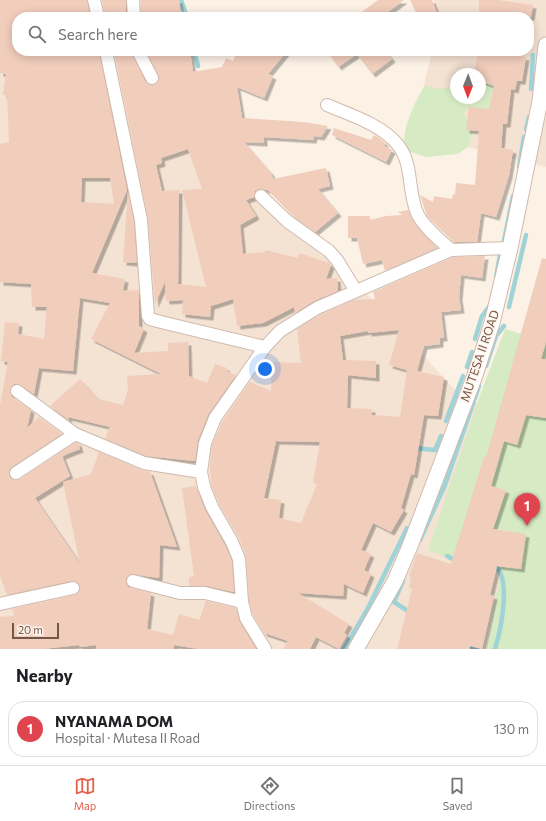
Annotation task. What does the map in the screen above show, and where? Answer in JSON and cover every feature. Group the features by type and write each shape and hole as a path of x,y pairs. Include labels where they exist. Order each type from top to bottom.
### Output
{"street":[{"path":"94,0 97,12"},
{"path":"133,0 134,12"},
{"name":"MUTESA II ROAD","path":"356,649 395,581 426,508 485,346 498,302 543,101 546,45"},
{"path":"107,56 141,220 148,316 150,319 161,322 265,347"},
{"path":"141,56 152,78"},
{"path":"327,105 378,128 397,144 406,159 418,214 427,226 451,250"},
{"path":"261,196 287,221 329,251 337,260 356,291"},
{"path":"265,649 246,618 242,602 238,559 232,542 212,507 204,487 201,472 204,443 215,418 265,347 280,331 299,318 356,291 451,250 510,248"},
{"path":"17,391 75,434 144,463 201,472"},
{"path":"16,473 75,434"},
{"path":"133,581 159,586 180,593 205,593 242,602"},
{"path":"0,604 73,588"}],"shaded area":[{"path":"0,0 172,0 176,12 12,12 12,56 186,56 194,86 260,191 358,284 452,387 482,406 505,558 485,649 0,649"},
{"path":"434,0 546,0 546,167 413,133 431,56 534,56 534,12 435,12"}],"green space":[{"path":"486,81 492,81 498,94 491,110 469,107 464,114 473,128 469,146 458,154 426,157 404,150 407,124 413,108 425,85 438,89 450,88 450,104 486,104"},
{"path":"505,329 546,341 546,649 486,649 500,575 498,567 489,562 465,565 428,550 480,395"}],"building":[{"path":"0,0 87,0 89,12 12,12 12,56 100,56 127,190 92,273 125,279 123,291 139,290 139,326 144,329 134,353 168,351 168,343 188,342 189,376 207,383 215,364 227,368 226,371 236,375 208,415 198,440 195,461 146,456 105,439 110,427 68,417 69,420 50,406 80,379 98,399 123,405 128,390 127,376 161,374 91,339 110,303 80,298 73,371 39,368 34,394 18,384 14,384 10,390 12,397 31,410 27,428 39,417 62,434 12,467 9,470 10,477 13,480 20,479 76,442 78,443 80,449 62,456 70,476 35,498 80,564 63,482 91,474 99,452 141,470 150,472 177,547 160,545 159,578 131,574 126,579 128,587 151,593 147,629 173,635 179,614 199,620 206,601 236,608 240,622 256,649 199,649 174,645 174,649 96,649 96,645 80,647 79,645 42,649 0,649 0,617 14,616 12,609 75,595 78,593 80,587 78,583 71,581 7,595 0,576 0,405 8,362 1,361 5,322 19,323 18,334 44,339 47,307 32,307 31,284 0,282 0,144 9,142 7,95 3,95 6,74 0,73","holes":["82,178 110,178 114,204 81,202"]},
{"path":"102,0 126,0 126,12 104,12"},
{"path":"141,0 179,0 180,12 141,12"},
{"path":"378,0 404,0 388,12 362,12"},
{"path":"410,0 432,0 437,12 416,12"},
{"path":"479,0 498,0 533,5 532,12 479,12"},
{"path":"115,56 133,56 145,81 152,85 158,82 159,78 148,56 191,56 193,72 222,67 226,58 233,61 235,56 283,56 268,74 273,76 264,98 237,87 242,118 303,122 328,126 321,137 314,136 313,140 264,137 264,143 244,142 271,173 273,179 326,168 330,186 318,189 338,213 315,232 292,215 268,190 259,189 255,191 254,197 246,200 256,216 240,225 243,254 265,252 265,250 298,258 299,253 329,263 331,265 326,279 337,278 338,291 314,301 295,313 294,307 263,323 237,326 233,299 211,306 210,317 182,314 183,300 166,301 165,282 155,304 148,219","holes":["188,149 202,189 182,190 206,287 178,284 179,190 162,191 156,165 162,163 161,158"]},
{"path":"330,56 354,56 338,67"},
{"path":"358,56 390,56 392,59 372,74"},
{"path":"477,56 526,57 522,81 517,81 515,90 511,89 507,124 503,124 501,148 513,150 509,175 496,217 481,213 477,242 454,242 427,216 420,195 433,202 434,196 452,199 453,194 455,195 456,183 475,185 479,131 466,130 469,107 489,109 494,86 486,83 486,68 475,68"},
{"path":"334,128 371,140 374,135 379,138 385,143 384,146 392,150 386,162 332,135"},
{"path":"128,192 134,221 137,263 123,262"},
{"path":"408,210 419,229 437,248 385,271 382,260 363,264 357,238 348,238 348,216 370,216 370,220 386,216 402,215 398,212"},
{"path":"485,256 482,278 461,275 459,297 461,310 441,312 444,338 440,338 440,344 424,346 417,371 444,377 438,416 424,415 414,475 411,474 401,508 404,510 391,532 373,523 361,550 371,554 364,570 371,574 363,593 344,584 343,596 298,593 349,624 344,633 347,635 339,649 316,637 310,649 283,649 288,641 264,633 253,615 249,601 246,556 239,538 219,504 211,485 210,464 212,445 222,422 250,382 271,391 272,362 301,363 297,329 320,315 354,300 375,299 373,292 453,257","holes":["399,330 389,365 407,370 400,417 372,415 372,409 347,408 348,375 376,378 376,361 343,360 340,336 368,331 368,333","276,441 320,442 313,483 317,484 301,523 279,518 281,500 264,498"]},
{"path":"542,258 546,259 546,342 541,359 546,359 546,418 526,415 517,445 504,441 491,486 506,490 493,529 526,534 521,569 497,566 490,595 494,596 482,649 470,646 469,649 397,649 412,589 409,588 411,577 409,576 417,553 451,564 484,457 486,458"},
{"path":"196,486 205,510 225,545 232,561 234,592 207,586 189,586 189,577 194,576 182,488"}],"waterway":[{"path":"181,0 185,12"},
{"path":"195,56 198,66"},
{"path":"531,89 533,56"},
{"path":"526,129 529,117"},
{"path":"519,167 524,137"},
{"path":"504,241 513,196"},
{"path":"509,307 526,235"},
{"path":"496,277 500,255"},
{"path":"475,339 482,316 491,304"},
{"path":"486,366 496,336 504,326"},
{"path":"467,367 472,352"},
{"path":"446,421 463,376"},
{"path":"420,540 445,485 479,386"},
{"path":"413,448 435,450 441,436"},
{"path":"344,649 367,610 407,528"},
{"path":"447,556 458,562"},
{"path":"492,563 498,569 504,590 504,603 495,649"},
{"path":"403,581 394,602 411,613"},
{"path":"468,643 473,648 478,649"}],"place":[{"name":"NYANAMA DOM","path":"527,526"}]}
